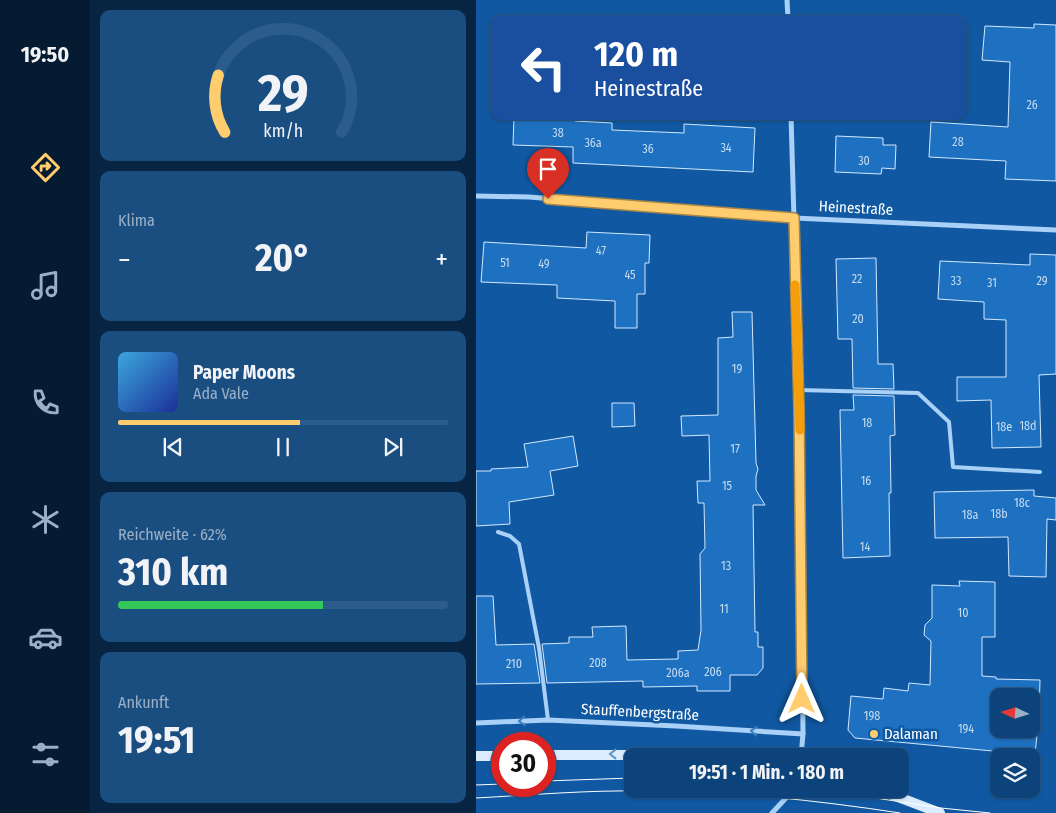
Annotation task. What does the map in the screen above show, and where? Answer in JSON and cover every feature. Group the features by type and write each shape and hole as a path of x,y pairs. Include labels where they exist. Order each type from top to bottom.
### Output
{"main road":[{"path":"556,755 624,755"},
{"path":"476,756 491,756"},
{"path":"901,798 940,813"}],"street":[{"path":"788,0 788,15"},
{"path":"791,120 799,390 802,748"},
{"name":"Heinestraße","path":"476,196 529,197 794,218 1056,230"},
{"name":"Stauffenbergstraße","path":"476,724 548,720 803,734"},
{"path":"772,813 786,798"}],"lane":[{"path":"799,390 918,393 949,422 953,467 1040,472"},
{"path":"498,532 510,536 519,544 539,648 548,720"}],"building":[{"path":"1034,24 1056,25 1056,181 1005,179 1006,161 929,157 931,122 1008,127 1010,62 982,60 985,26 1034,28"},
{"path":"514,120 575,120 612,123 612,130 684,133 684,124 755,128 753,172 573,163 573,147 513,145"},
{"path":"836,136 883,138 883,145 896,145 895,169 882,168 881,174 835,172"},
{"path":"587,232 650,235 649,263 645,263 645,294 637,294 637,328 615,328 615,301 557,298 557,285 481,282 484,242 586,248"},
{"path":"1030,254 1056,255 1056,374 1039,375 1041,447 992,448 991,400 957,401 957,377 1006,377 1006,320 984,319 984,302 938,299 940,261 1030,265"},
{"path":"876,258 878,364 893,364 894,389 853,388 852,339 838,339 836,259"},
{"path":"732,312 752,312 756,463 758,469 756,490 765,505 753,505 755,632 758,632 758,647 763,647 763,668 757,675 730,675 730,691 697,691 697,686 643,687 643,681 547,683 542,644 569,643 569,637 593,637 592,627 626,626 627,660 678,659 678,651 698,650 701,630 700,554 705,548 704,503 698,503 697,481 710,481 709,435 682,436 681,416 718,415 718,338 733,337"},
{"path":"853,395 894,396 895,435 890,436 890,556 843,558 840,410 854,410"},
{"path":"612,403 634,403 635,426 612,427"},
{"path":"573,436 578,466 550,471 554,495 509,502 510,524 476,526 476,471 528,467 524,444"},
{"path":"1034,490 1034,496 1056,498 1056,520 1047,519 1046,577 1009,576 1008,537 935,538 934,492"},
{"path":"959,581 995,582 995,637 982,637 982,676 996,677 996,679 1040,680 1040,688 990,688 990,738 1037,738 1036,748 990,748 990,751 855,738 848,730 851,696 883,699 884,688 908,691 909,683 930,685 931,641 924,635 925,625 932,618 932,585 960,586"},
{"path":"476,596 493,596 496,645 534,644 540,683 476,684"}],"tram line":[{"path":"556,781 624,778"},
{"path":"476,785 491,784"},
{"path":"476,798 601,791 675,791 772,797 900,813"},
{"path":"875,798 990,813"}],"slow traffic":[{"path":"795,285 800,430"}],"place":[{"name":"Dalaman","path":"874,734"}],"route":[{"path":"548,199 794,218 799,410 802,699"}]}
